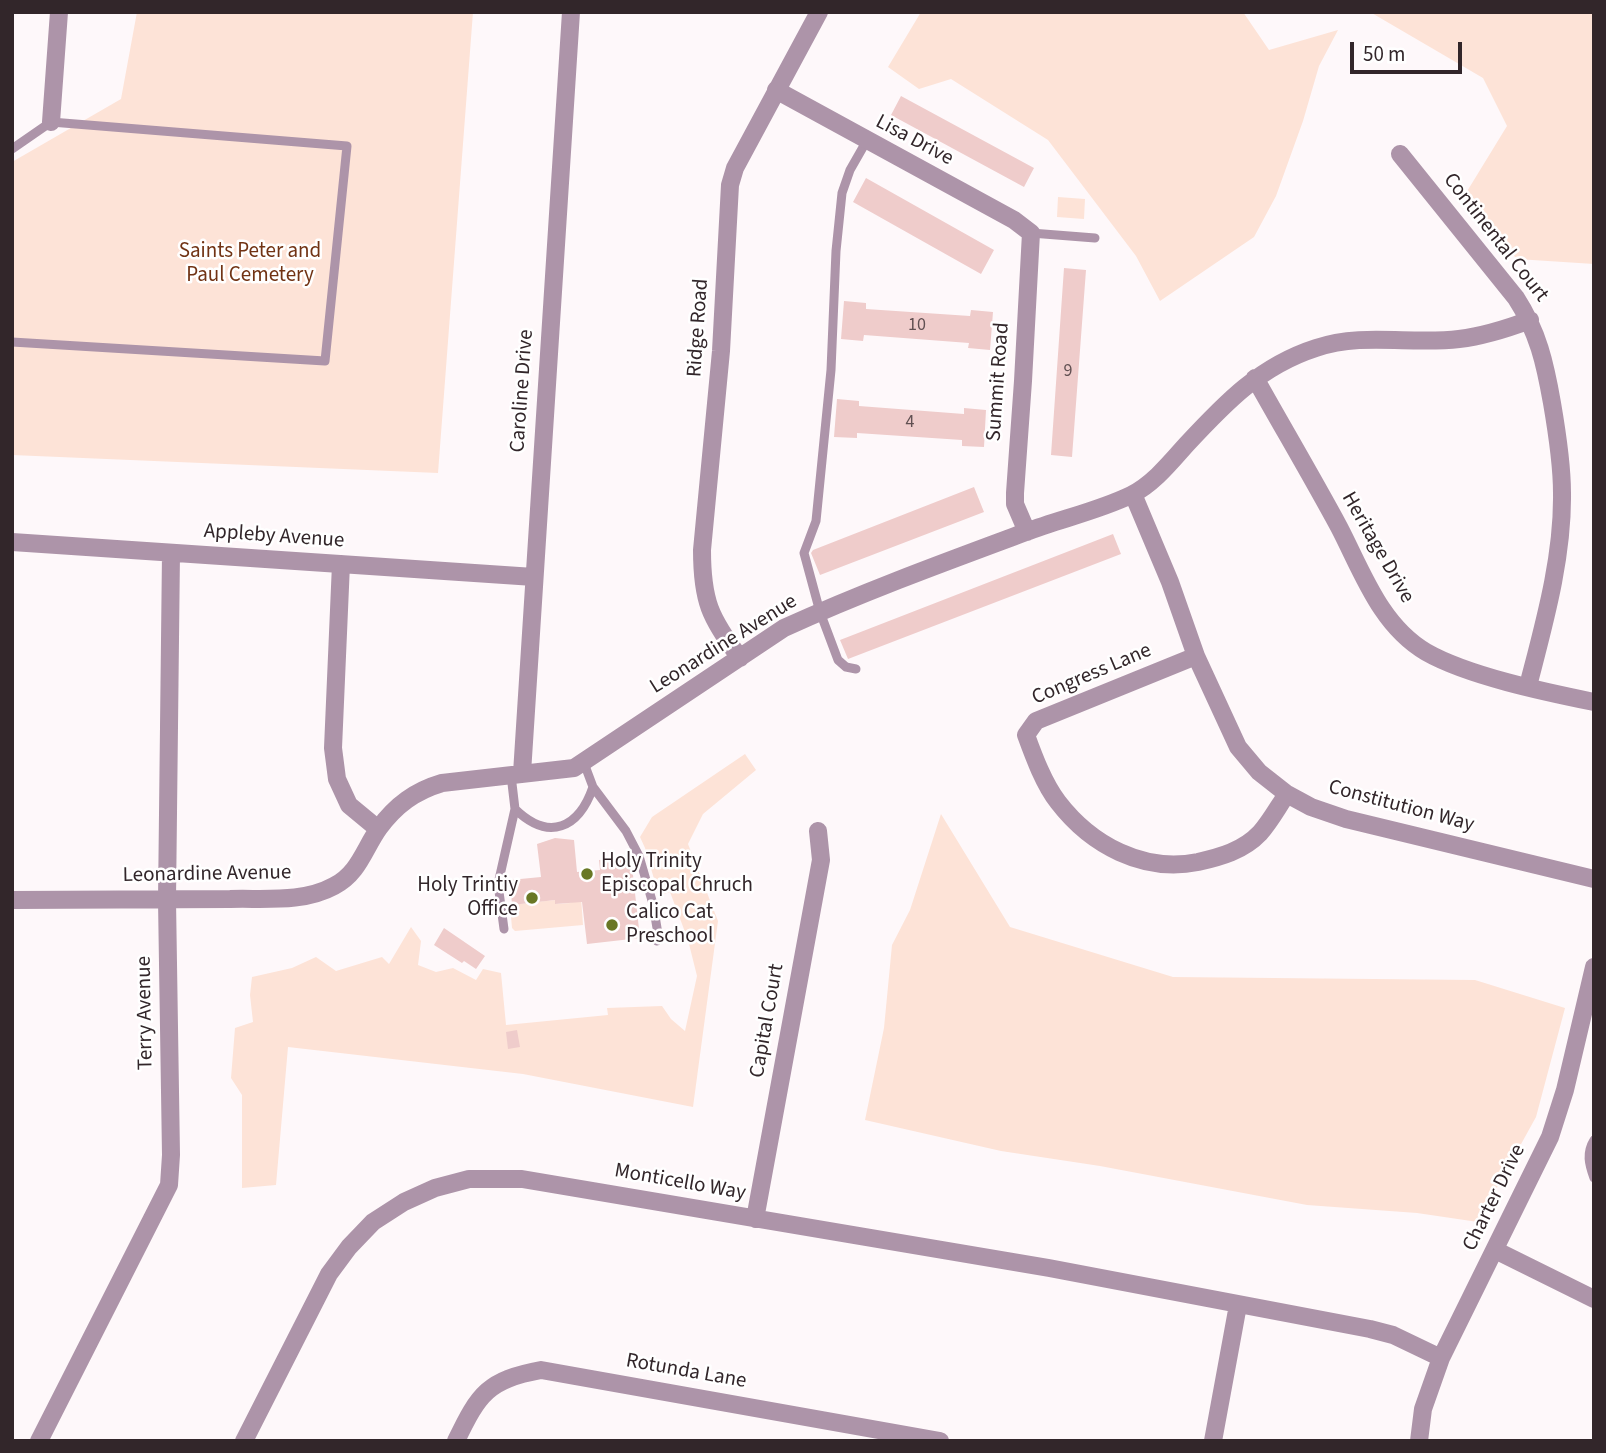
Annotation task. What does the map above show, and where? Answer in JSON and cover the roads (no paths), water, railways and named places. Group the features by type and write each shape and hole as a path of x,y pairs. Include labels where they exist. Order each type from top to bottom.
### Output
{"street":[{"path":"51,122 59,12"},
{"name":"Caroline Drive","path":"517,774 534,577 571,12"},
{"name":"Ridge Road","path":"740,658 722,634 706,605 702,580 702,550 721,351 730,185 776,90 819,12"},
{"name":"Lisa Drive","path":"776,90 866,142 1014,220 1031,233"},
{"name":"Continental Court","path":"1400,154 1466,234 1530,320 1544,359 1555,421 1562,493 1558,546 1546,616 1528,686"},
{"name":"Summit Road","path":"1027,532 1015,504 1014,493 1031,233"},
{"name":"Leonardine Avenue","path":"12,900 307,897 335,886 348,876 363,860 378,829 404,801 422,789 442,783 574,768 784,628 1027,532 1133,494 1156,477 1234,394 1255,378 1317,347 1371,338 1457,340 1496,333 1530,320"},
{"name":"Heritage Drive","path":"1255,378 1339,528 1370,591 1401,632 1425,651 1462,668 1594,702"},
{"name":"Constitution Way","path":"1133,494 1170,582 1196,656 1238,747 1259,772 1287,794 1311,807 1346,819 1594,879"},
{"name":"Appleby Avenue","path":"12,542 534,577"},
{"name":"Terry Avenue","path":"39,1441 169,1185 171,1155 167,900 170,553"},
{"path":"341,564 333,748 337,779 349,804 378,829"},
{"name":"Congress Lane","path":"1196,656 1036,721 1026,735 1057,801 1083,830 1113,851 1149,862 1183,865 1227,856 1259,834 1287,794"},
{"name":"Capital Court","path":"755,1219 821,860 818,831"},
{"name":"Charter Drive","path":"1419,1441 1423,1409 1441,1357 1550,1137 1565,1090 1594,967"},
{"name":"Monticello Way","path":"244,1441 329,1274 349,1247 373,1222 404,1202 435,1188 469,1179 522,1178 1049,1268 1393,1335 1441,1357"},
{"path":"1495,1250 1592,1294"},
{"path":"1213,1441 1238,1306"},
{"name":"Rotunda Lane","path":"456,1441 472,1409 491,1387 511,1376 541,1370 940,1441"}],"lane":[{"path":"12,149 51,122 347,146 325,361 12,342"},
{"path":"856,669 846,667 838,660 820,612 804,553 816,521 831,370 836,251 842,194 850,170 866,142"},
{"path":"1031,233 1095,239"},
{"path":"584,763 593,787 626,831 639,856 653,904 657,941"},
{"path":"504,929 498,884 515,809 517,774"},
{"path":"515,809 538,826 547,828 566,824 584,809 593,787"},
{"path":"1594,1140 1589,1148 1589,1163 1594,1178"}],"place":[{"name":"Holy Trinity Episcopal Chruch","path":"587,874"},
{"name":"Holy Trintiy Office","path":"532,898"},
{"name":"Calico Cat Preschool","path":"612,925"}],"park label":[{"name":"Saints Peter and Paul Cemetery","path":"250,264"}]}
